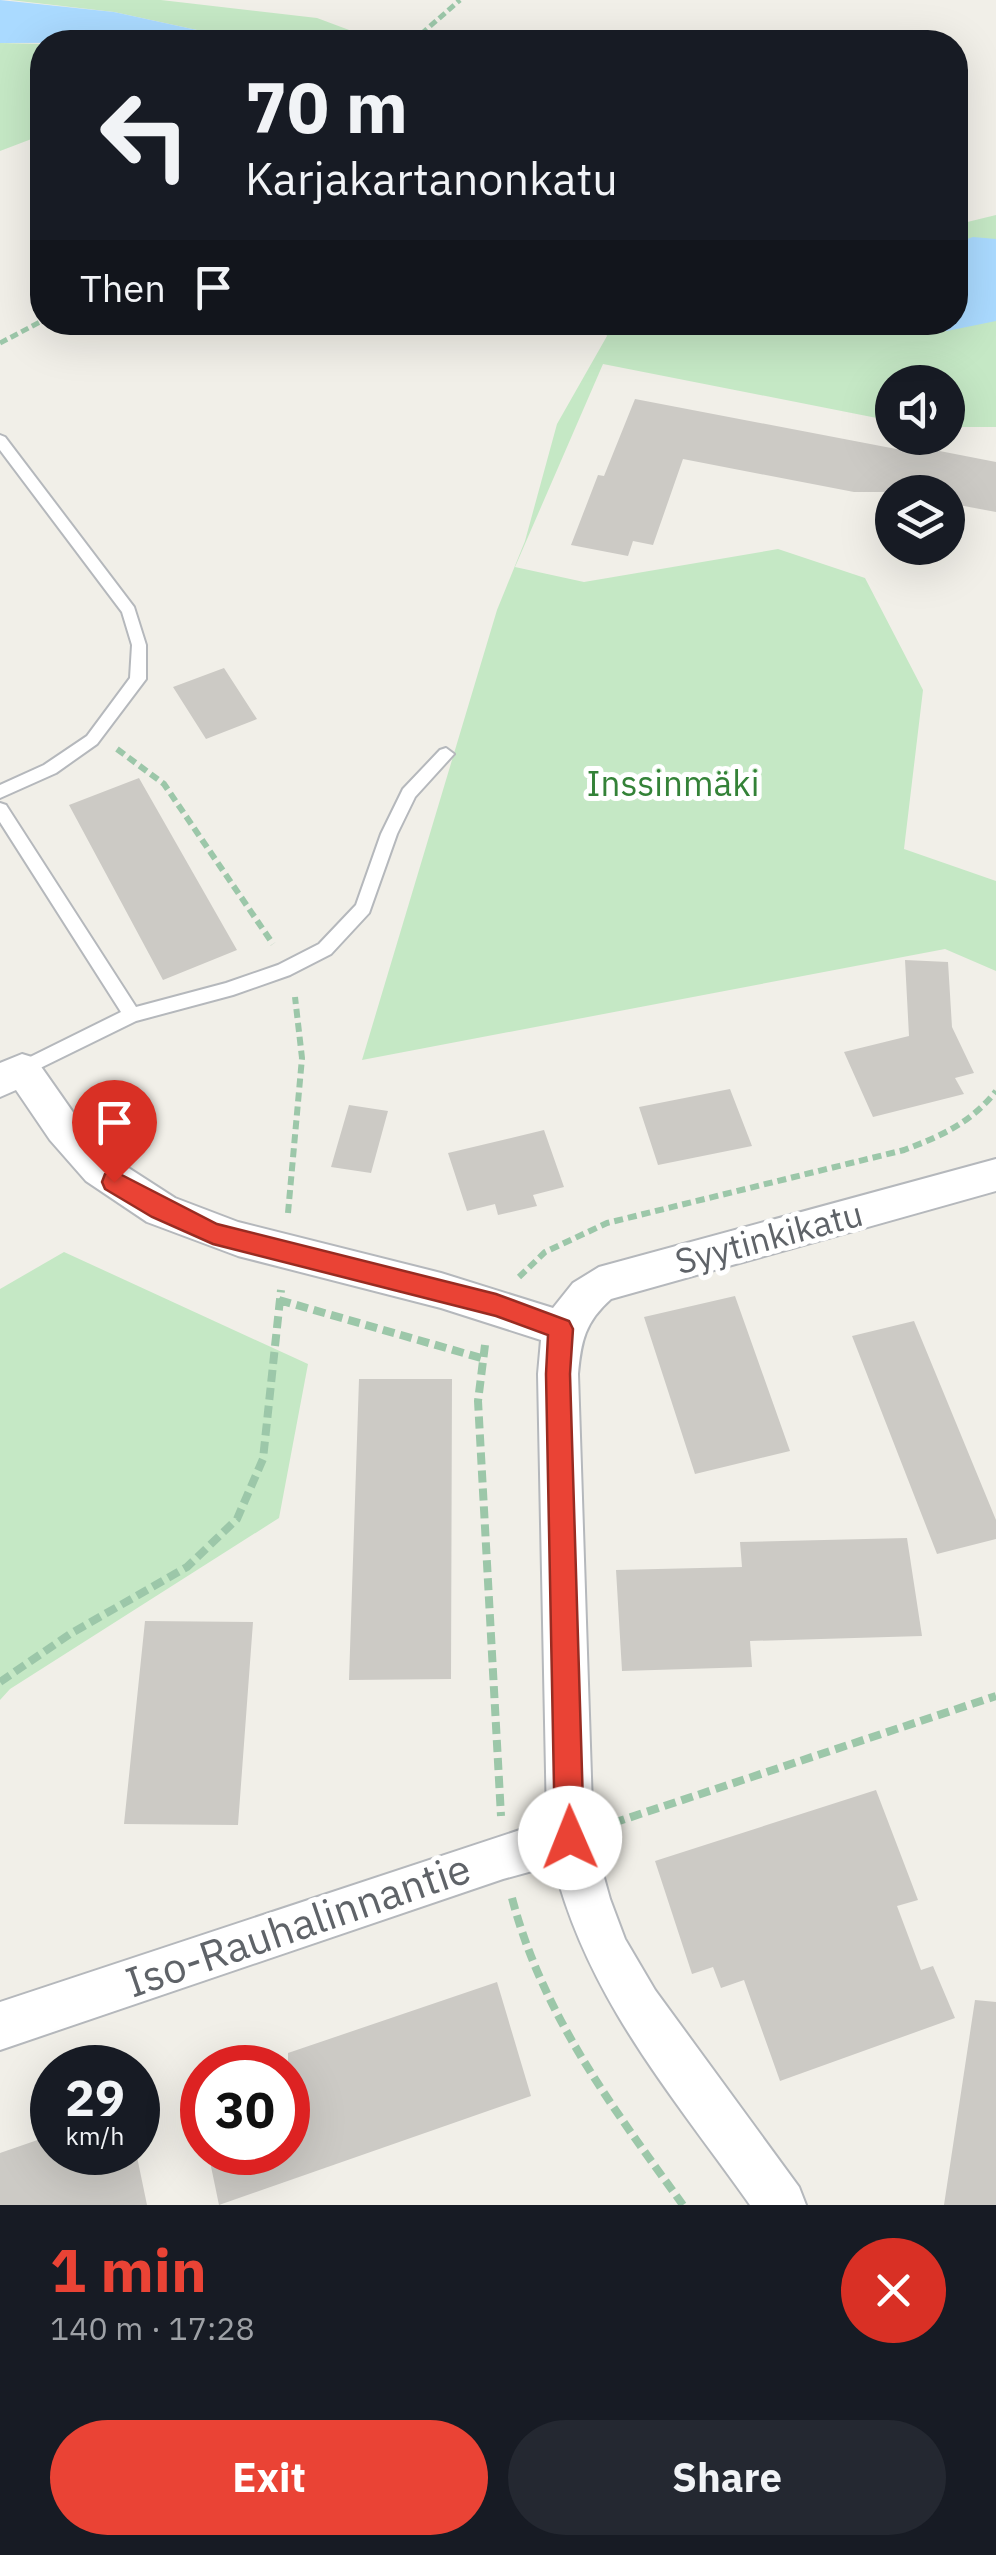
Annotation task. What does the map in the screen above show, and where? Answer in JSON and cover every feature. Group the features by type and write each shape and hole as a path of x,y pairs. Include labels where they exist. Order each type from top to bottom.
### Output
{"street":[{"path":"11,1075 114,1182 160,1210 213,1234 496,1305 561,1329 558,1374 570,1838 606,1954 638,2007 781,2205"},
{"name":"Syytinkikatu","path":"561,1329 578,1302 598,1285 996,1175"},
{"name":"Iso-Rauhalinnantie","path":"0,2026 504,1856 570,1838"}],"lane":[{"path":"0,440 129,611 139,645 138,680 92,740 50,768 0,792"},
{"path":"11,1075 132,1014 227,990 284,970 325,948 363,908 388,834 408,793 446,754"},
{"path":"0,808 132,1014"}],"path":[{"path":"426,30 460,0"},
{"path":"0,344 30,328"},
{"path":"280,1300 481,1358"},
{"path":"570,1838 996,1696"}],"green space":[{"path":"10,0 161,0 317,18 349,30 197,30 114,12"},
{"path":"0,43 30,44 30,140 0,151"},
{"name":"Inssinmäki","path":"996,215 996,427 965,427 965,365 875,365 875,418 603,364 515,567 584,582 778,549 865,578 923,690 904,849 996,881 996,971 945,949 362,1060 497,610 525,541 557,424 607,335 968,335 968,222"},
{"path":"64,1252 308,1364 279,1518 10,1689 0,1700 0,1289"}],"water":[{"path":"0,0 114,12 197,30 30,30 30,43 0,43"},
{"path":"968,239 996,239 996,321 968,327"}],"building":[{"path":"635,399 875,445 875,455 960,455 996,462 996,512 965,506 965,475 875,475 875,492 854,492 683,459 653,545 633,541 628,556 571,545 598,475 604,476"},
{"path":"224,668 257,719 206,739 173,687"},
{"path":"139,778 237,950 163,980 69,805"},
{"path":"905,960 948,962 952,1027 974,1073 955,1078 964,1094 873,1117 844,1052 909,1036"},
{"path":"730,1089 752,1146 658,1165 639,1107"},
{"path":"349,1105 388,1111 371,1173 331,1167"},
{"path":"544,1130 564,1187 533,1195 537,1206 498,1215 495,1204 467,1211 448,1153"},
{"path":"735,1296 790,1451 695,1474 644,1317"},
{"path":"914,1321 996,1520 996,1539 937,1554 852,1336"},
{"path":"359,1379 452,1379 451,1679 349,1680"},
{"path":"907,1538 922,1636 750,1641 752,1667 622,1671 616,1570 742,1567 740,1542"},
{"path":"145,1621 253,1622 238,1825 124,1824"},
{"path":"876,1790 918,1900 897,1906 921,1970 933,1966 955,2018 780,2081 744,1980 721,1988 713,1967 692,1974 655,1861"},
{"path":"497,1982 531,2096 310,2173 310,2046"},
{"path":"975,2000 996,2002 996,2205 944,2205"},
{"path":"30,2143 30,2175 141,2175 147,2205 0,2205 0,2153"},
{"path":"213,2175 305,2175 219,2205"}],"route":[{"path":"114,1182 160,1210 213,1234 496,1305 561,1329 558,1374 570,1838"}]}
